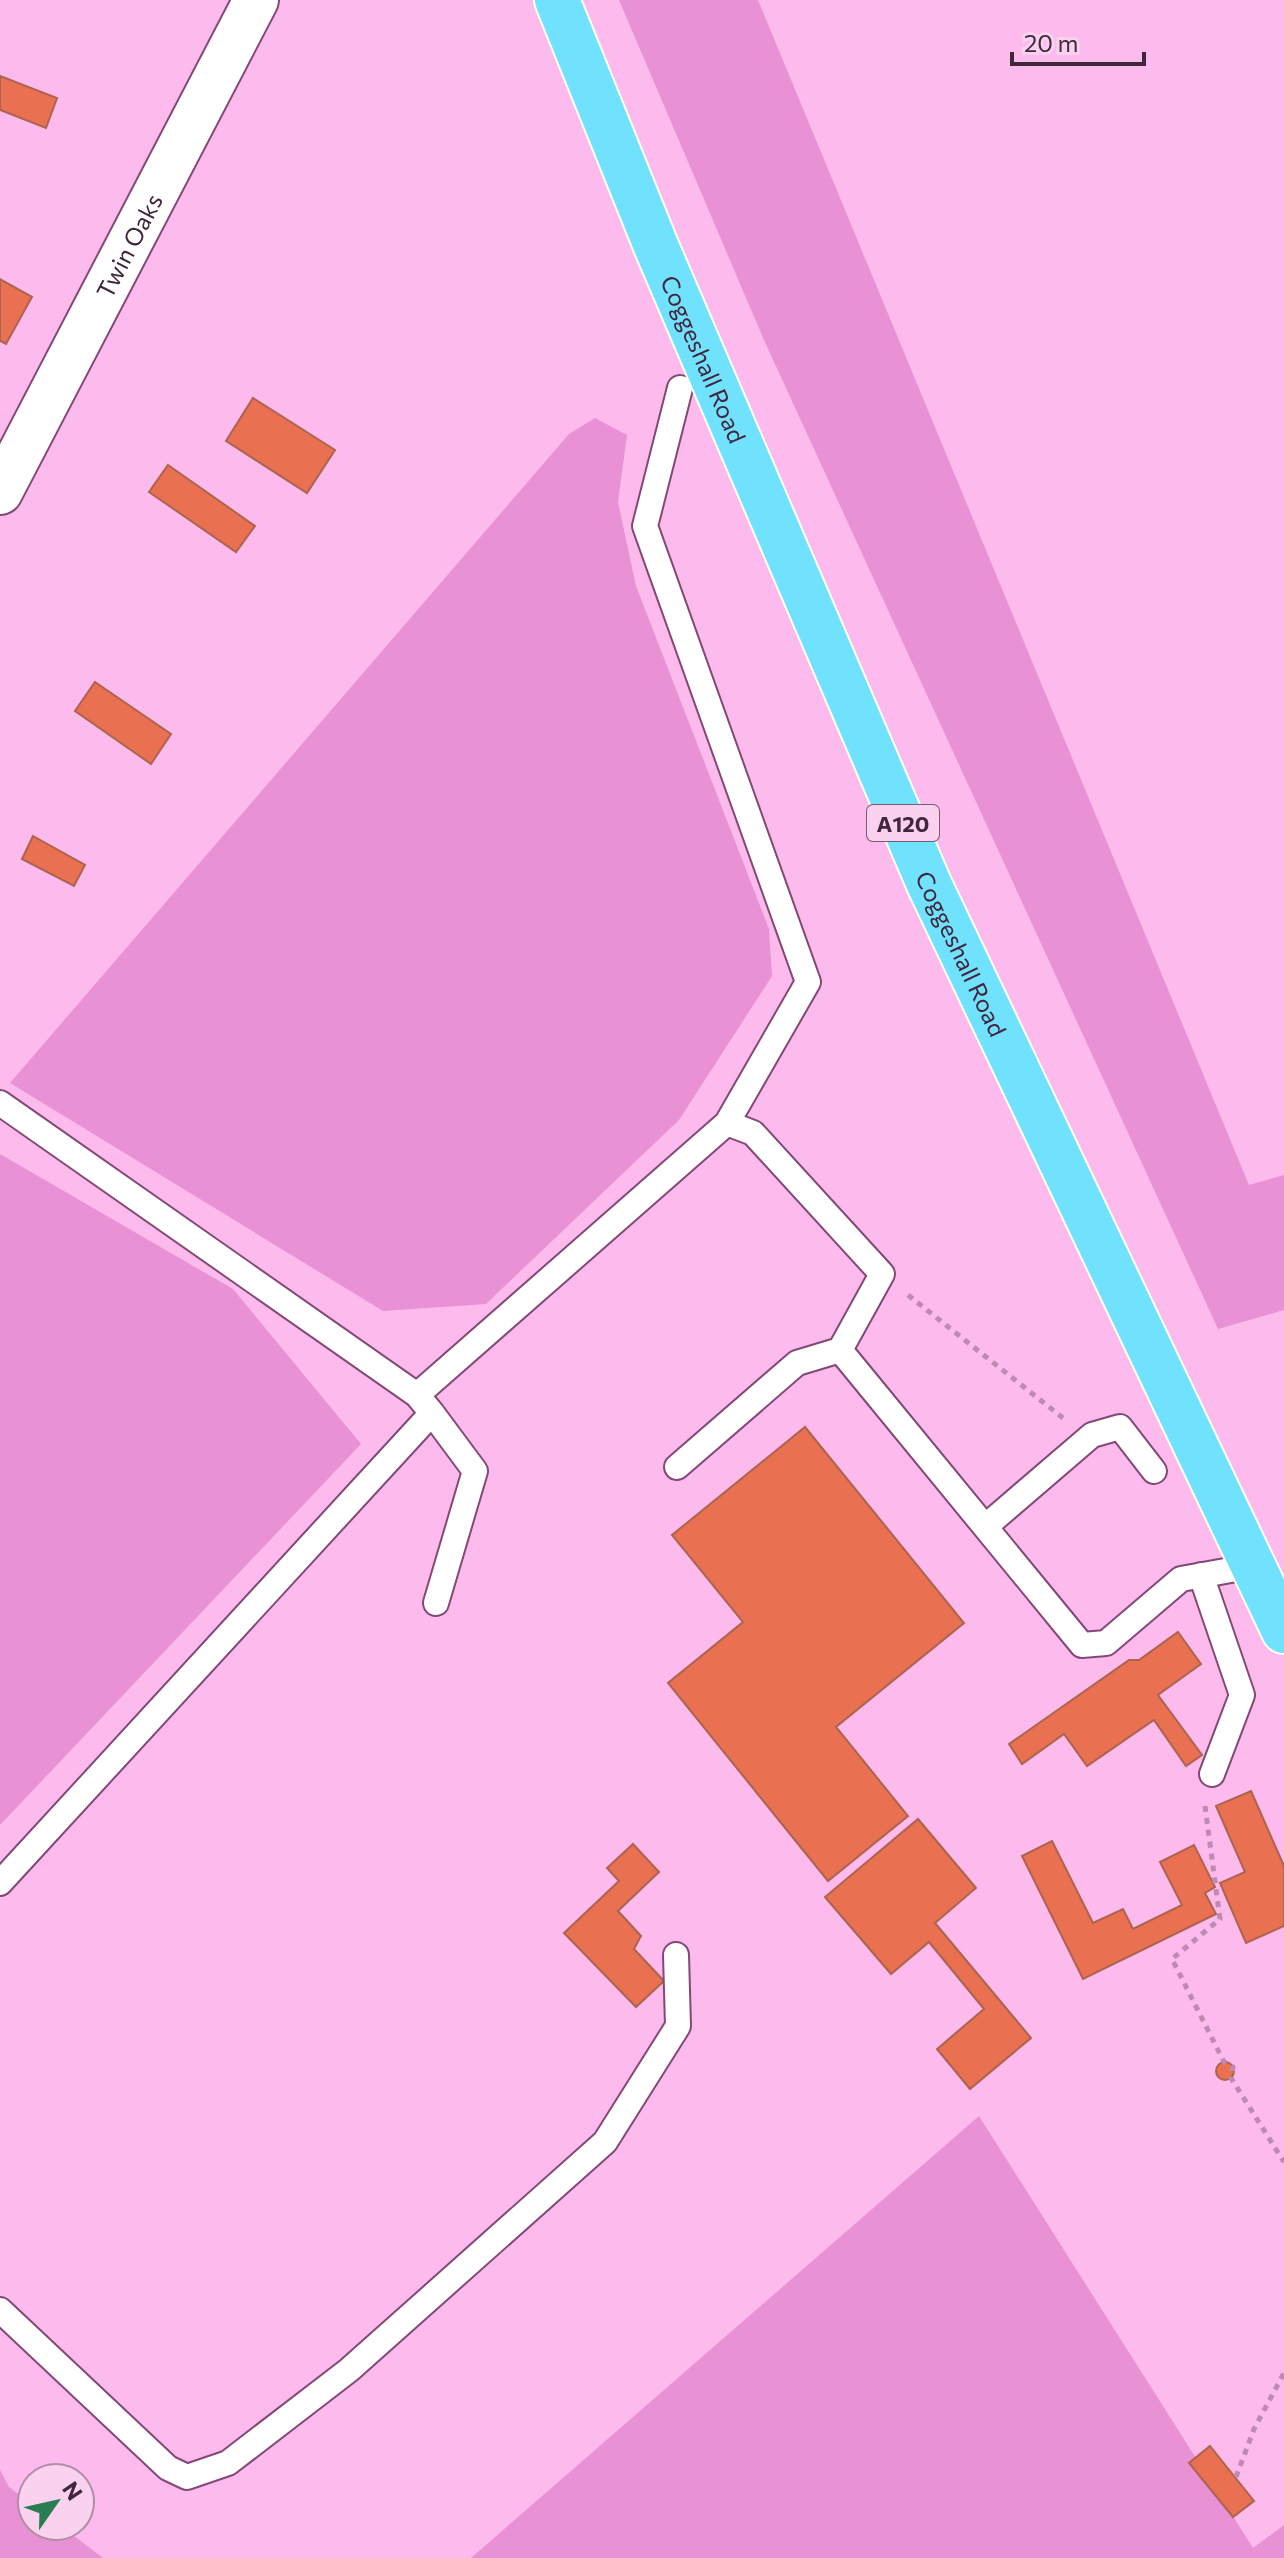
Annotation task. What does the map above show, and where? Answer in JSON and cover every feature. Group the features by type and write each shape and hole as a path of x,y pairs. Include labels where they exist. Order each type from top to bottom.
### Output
{"highway":[{"name":"Coggeshall Road","path":"557,0 656,246 929,884 1284,1631"}],"street":[{"name":"Twin Oaks","path":"0,492 256,0"}],"lane":[{"path":"0,1883 424,1404 727,1123 808,982 645,526 680,388"},
{"path":"0,1103 424,1404 475,1471 436,1603"},
{"path":"677,1467 797,1363 840,1350 882,1274 753,1133 727,1123"},
{"path":"840,1350 1082,1645 1106,1643 1181,1579 1253,1566"},
{"path":"986,1526 1092,1435 1120,1427 1154,1471"},
{"path":"1201,1575 1242,1695 1212,1774"},
{"path":"0,2310 168,2468 187,2477 228,2463 349,2370 605,2142 678,2026 676,1955"}],"path":[{"path":"882,1274 1076,1428"},
{"path":"1212,1774 1204,1813 1220,1919 1172,1959 1224,2062 1233,2067 1231,2078 1284,2162"},
{"path":"1236,2477 1254,2429 1284,2373"}],"shaded area":[{"path":"619,0 758,0 1249,1185 1284,1175 1284,1310 1218,1329 764,340"},
{"path":"595,418 627,435 618,502 636,586 769,929 772,976 679,1120 486,1304 383,1311 10,1083 569,434"},
{"path":"0,1154 233,1289 361,1444 0,1825"},
{"path":"979,2116 1253,2548 1284,2525 1284,2558 471,2558"},
{"path":"0,2470 9,2487 16,2492 16,2542 82,2542 103,2558 0,2558"}],"building":[{"path":"0,76 57,98 46,128 0,110"},
{"path":"0,279 32,297 6,344 0,341"},
{"path":"253,398 335,450 307,493 226,441"},
{"path":"168,465 255,526 236,552 149,492"},
{"path":"95,682 171,734 151,764 75,711"},
{"path":"33,836 85,865 74,886 22,859"},
{"path":"805,1427 964,1623 836,1727 908,1816 828,1881 668,1683 743,1622 672,1535"},
{"path":"1178,1632 1201,1664 1158,1695 1202,1755 1186,1766 1154,1720 1087,1766 1064,1734 1022,1764 1009,1744 1129,1660 1139,1660"},
{"path":"1251,1791 1284,1866 1284,1926 1246,1943 1220,1883 1245,1872 1216,1806"},
{"path":"918,1819 976,1888 935,1923 1031,2038 970,2089 937,2049 984,2009 929,1942 891,1974 825,1897"},
{"path":"1052,1841 1093,1923 1123,1909 1133,1929 1182,1905 1160,1862 1194,1845 1215,1887 1205,1893 1216,1914 1083,1979 1022,1856"},
{"path":"633,1844 659,1872 618,1911 641,1936 634,1949 664,1981 636,2007 564,1933 619,1881 607,1868"},
{"path":"1225,2062 1234,2071 1225,2080 1216,2071"},
{"path":"1210,2446 1254,2501 1233,2517 1189,2463"}]}
